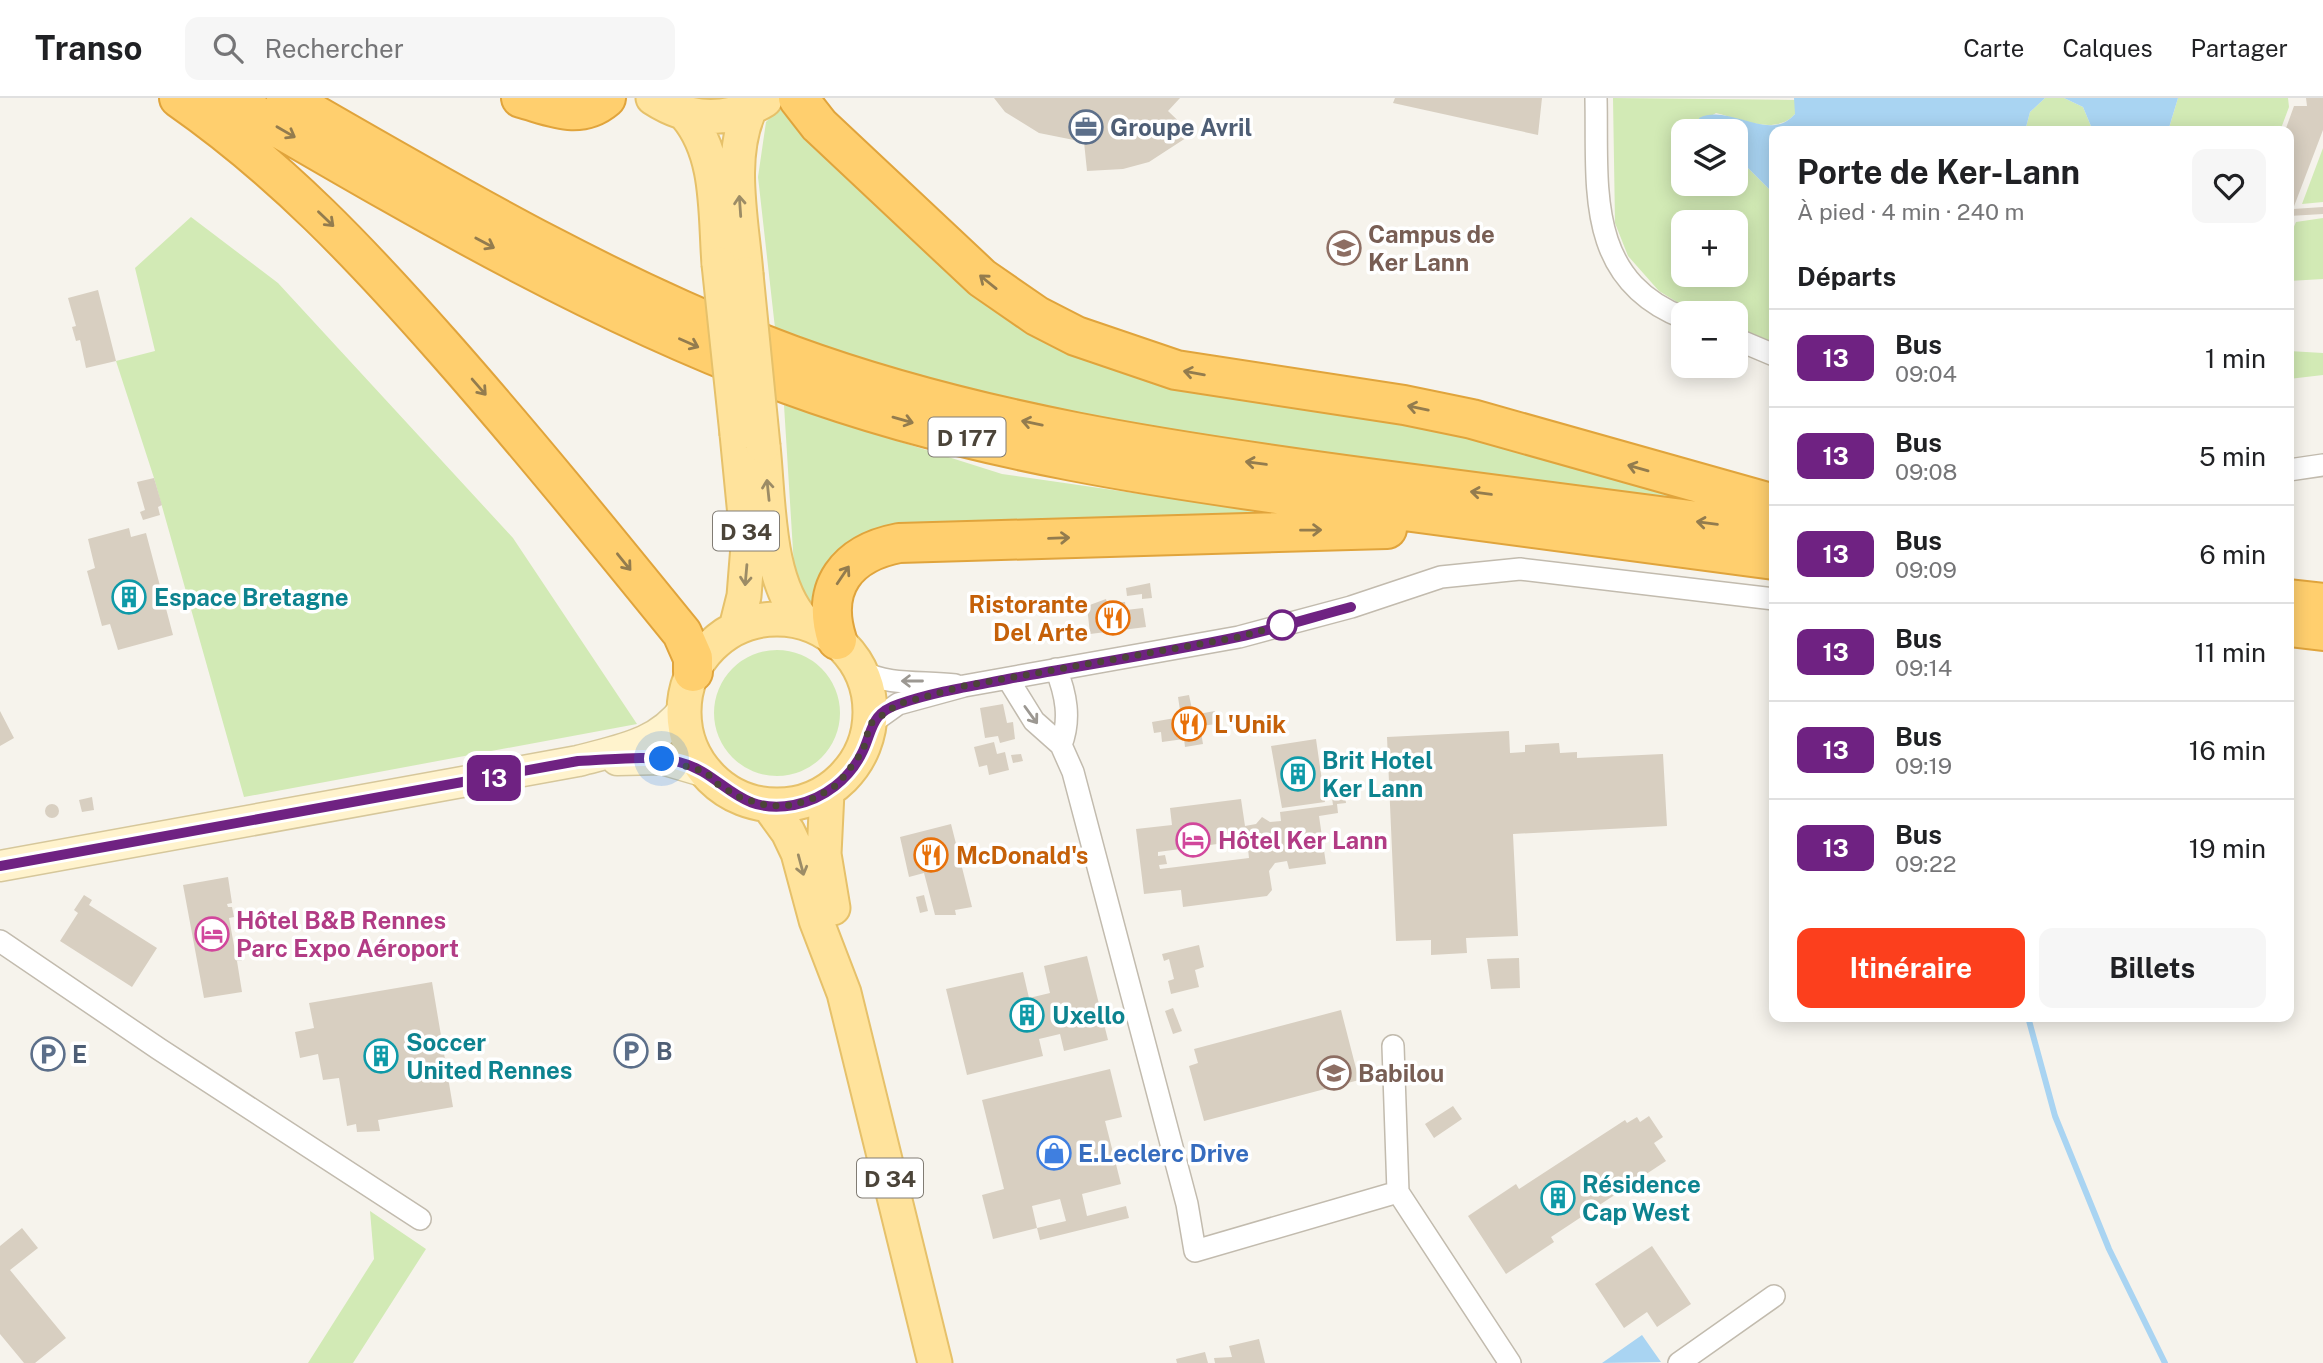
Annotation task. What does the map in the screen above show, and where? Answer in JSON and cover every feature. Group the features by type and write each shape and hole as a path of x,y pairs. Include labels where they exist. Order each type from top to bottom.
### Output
{"highway":[{"path":"179,98 270,166 370,264 507,419 682,633 693,659 693,672"},
{"name":"D 177","path":"227,98 460,229 589,297 790,385 900,420 1009,447 1172,479 1769,559"},
{"name":"D 177","path":"286,98 472,205 597,270 695,316 790,355 904,391 1013,419 1175,452 1769,530"},
{"path":"524,98 574,112 594,107 606,98"},
{"path":"798,98 819,125 982,278 1037,316 1076,336 1176,370 1404,405 1472,419 1714,490 1769,503"},
{"path":"821,632 835,587 845,570 858,557 879,547 899,543 1384,529 1769,573"},
{"path":"2294,600 2323,603"},
{"path":"2294,628 2323,631"}],"main road":[{"path":"653,98 686,115 708,118 759,104"},
{"name":"D 34","path":"733,269 741,140 759,104"},
{"name":"D 34","path":"686,115 696,126 709,155 733,269 750,440 777,570 784,594 821,632"},
{"name":"D 34","path":"736,628 746,584 750,440"},
{"path":"771,619 821,632 861,671 870,697 870,724 856,763 827,792 793,805 769,806 734,795 706,772 687,736 684,709 693,672 706,651 736,628 771,619"},
{"name":"D 34","path":"827,792 824,854 840,939 844,993"},
{"name":"D 34","path":"769,806 789,832 798,853 816,920 844,993 935,1363"}],"street":[{"path":"1596,98 1598,216 1609,250 1633,286 1671,314"},
{"path":"1748,344 1769,353"},
{"path":"2294,469 2323,465"},
{"path":"870,724 898,704 964,686 1239,637 1351,607 1441,577 1520,569 1769,598"},
{"path":"1056,669 1067,706 1067,730 1061,745"},
{"path":"861,671 872,677 898,681 920,680 964,686"},
{"path":"1009,679 1034,721 1061,745 1073,772 1187,1205 1195,1251 1398,1192"},
{"path":"0,866 578,761 643,743 668,728 684,709"},
{"path":"578,761 662,759 706,772"},
{"path":"0,941 159,1049 420,1219"},
{"path":"1393,1046 1398,1192 1510,1363"},
{"path":"1679,1363 1774,1296"}],"green space":[{"path":"1613,98 1796,100 1795,114 1778,124 1757,124 1748,122 1748,119 1716,113 1706,119 1671,119 1671,196 1748,196 1748,168 1769,189 1769,342 1748,334 1748,301 1675,301 1659,291 1628,256 1615,223"},
{"path":"2045,98 2064,98 2083,107 2091,126 2026,126 2030,112"},
{"path":"2178,98 2288,98 2289,107 2282,126 2170,126"},
{"path":"779,108 805,137 1032,333 1401,416 1719,508 1165,432 909,375 775,328 758,177 766,122"},
{"path":"2323,148 2323,202 2302,204"},
{"path":"191,217 278,283 513,538 637,724 244,797 154,478 116,361 155,351 135,268"},
{"path":"2323,218 2323,279 2294,281 2296,222"},
{"path":"2294,351 2323,353 2323,375 2294,378"},
{"path":"784,405 1002,474 1342,523 906,533 822,624 795,583"},
{"path":"777,650 801,655 822,668 835,689 840,713 835,737 822,758 801,771 777,776 753,771 732,758 719,737 714,713 719,689 732,668 753,655"},
{"path":"370,1211 426,1249 353,1363 308,1363 374,1259"}],"water":[{"path":"1794,98 2045,98 2030,112 2026,126 1769,126 1769,189 1748,168 1748,121 1773,125 1785,122 1795,114"},
{"path":"2064,98 2178,98 2170,126 2091,126 2083,107"},
{"path":"1711,115 1740,119 1699,118"},
{"path":"1642,1335 1661,1362 1602,1363"}],"building":[{"name":"Groupe Avril","path":"994,98 1180,98 1168,111 1192,134 1149,162 1123,169 1087,171 1084,142 1039,133 1005,112"},
{"path":"1395,98 1542,98 1538,135 1393,103"},
{"path":"2306,98 2323,98 2323,130 2294,206 2294,126 2287,126 2294,106 2307,106"},
{"path":"2323,207 2323,214 2294,216 2294,209"},
{"path":"98,290 116,361 86,368 80,340 76,341 72,327 76,326 68,298"},
{"path":"154,478 162,505 158,507 160,515 143,520 140,512 145,510 137,482"},
{"name":"Espace Bretagne","path":"129,528 131,537 146,533 173,635 118,650 110,624 102,626 87,571 95,568 88,539"},
{"path":"1150,583 1152,598 1142,599 1142,594 1127,596 1126,588"},
{"path":"1106,599 1107,603 1125,602 1126,610 1143,608 1146,627 1090,634 1087,606"},
{"path":"1189,695 1192,709 1197,708 1198,714 1215,711 1217,724 1200,726 1203,744 1185,747 1184,739 1162,742 1161,732 1154,733 1152,722 1181,717 1178,697"},
{"path":"1003,704 1007,723 1013,722 1015,739 1000,743 998,736 985,738 980,708"},
{"path":"0,711 14,738 0,746"},
{"path":"1509,731 1510,753 1525,752 1525,745 1559,743 1560,753 1577,752 1577,758 1663,754 1667,826 1513,834 1518,936 1466,938 1467,953 1431,955 1431,940 1396,941 1387,737"},
{"name":"Brit Hotel Ker Lann","path":"1316,739 1325,802 1282,808 1271,746"},
{"path":"994,742 997,754 1005,752 1009,770 989,775 987,765 979,767 974,747"},
{"path":"1021,754 1023,761 1013,763 1011,755"},
{"path":"1345,796 1346,803 1337,804 1338,813 1319,816 1326,864 1289,869 1287,861 1275,863 1269,871 1272,890 1267,896 1183,907 1181,890 1144,894 1136,829 1172,825 1170,808 1241,799 1245,826 1256,824 1262,817 1270,822 1281,821 1280,812 1333,805 1332,798","holes":["1247,840 1249,858 1160,869 1159,865 1167,864 1165,855 1158,856 1158,852"]},
{"path":"92,797 94,810 82,812 79,800"},
{"path":"49,804 55,804 59,811 55,818 49,818 45,814 45,808"},
{"name":"McDonald's","path":"951,824 972,907 955,910 956,915 935,915 924,873 909,877 900,837"},
{"name":"Hôtel B&B Rennes Parc Expo Aéroport","path":"228,877 232,903 227,904 232,907 234,917 229,918 235,951 239,951 242,961 237,961 242,992 204,998 183,885"},
{"path":"84,895 92,900 89,905 157,948 132,987 60,941 78,913 74,910"},
{"path":"924,895 928,911 920,913 916,897"},
{"path":"1199,945 1204,967 1195,970 1199,987 1171,994 1168,981 1174,979 1169,959 1164,961 1162,954"},
{"name":"Uxello","path":"1087,956 1108,1040 1064,1051 1060,1034 1039,1039 1043,1056 967,1075 946,989 1023,972 1029,998 1050,993 1044,966"},
{"path":"1519,958 1520,988 1491,989 1487,959"},
{"name":"Soccer United Rennes","path":"432,982 453,1107 378,1120 380,1131 357,1132 356,1124 347,1126 339,1078 323,1080 318,1054 300,1058 295,1032 314,1028 309,1003"},
{"path":"1173,1008 1182,1031 1173,1034 1165,1011"},
{"path":"1341,1010 1359,1080 1204,1121 1189,1066 1198,1063 1194,1049"},
{"name":"E.Leclerc Drive","path":"1110,1069 1122,1117 1105,1121 1121,1184 1082,1194 1087,1216 1126,1206 1129,1218 1040,1240 1037,1228 993,1239 982,1195 1004,1189 982,1100","holes":["1060,1199 1066,1221 1037,1228 1032,1206"]},
{"path":"1453,1106 1462,1119 1434,1138 1425,1124"},
{"name":"Résidence Cap West","path":"1649,1116 1663,1137 1654,1143 1666,1161 1551,1237 1554,1242 1506,1274 1468,1216 1516,1184 1519,1189 1625,1120 1627,1123 1637,1117 1640,1122"},
{"path":"22,1228 38,1248 10,1270 66,1338 35,1363 24,1363 0,1334 0,1246"},
{"path":"1652,1246 1691,1304 1657,1327 1647,1312 1624,1328 1595,1284"},
{"path":"1259,1339 1265,1363 1215,1363 1214,1358 1232,1357 1229,1346"},
{"path":"1205,1352 1208,1363 1177,1363 1176,1359"}],"waterway":[{"path":"2029,1022 2055,1116 2109,1249 2165,1363"}],"bus line":[{"name":"13","path":"0,866 151,841 578,761 662,759 680,762 706,772 716,783 741,798 769,806 793,805 817,797 838,784 863,751 870,724 898,704 964,686 1239,637 1351,607"}],"place":[{"name":"Groupe Avril","path":"1086,127"},
{"name":"Campus de Ker Lann","path":"1344,248"},
{"name":"Espace Bretagne","path":"129,597"},
{"name":"Ristorante Del Arte","path":"1113,618"},
{"name":"L'Unik","path":"1189,724"},
{"name":"Brit Hotel Ker Lann","path":"1298,774"},
{"name":"Hôtel Ker Lann","path":"1193,840"},
{"name":"McDonald's","path":"931,855"},
{"name":"Hôtel B&B Rennes Parc Expo Aéroport","path":"212,934"},
{"name":"Uxello","path":"1027,1015"},
{"name":"B","path":"631,1051"},
{"name":"E","path":"48,1054"},
{"name":"Soccer United Rennes","path":"381,1056"},
{"name":"Babilou","path":"1334,1073"},
{"name":"E.Leclerc Drive","path":"1054,1153"},
{"name":"Résidence Cap West","path":"1558,1198"}],"route":[{"path":"662,759 680,762 706,772 727,791 755,803 769,806 793,805 817,797 838,784 863,751 870,724 898,704 964,686 1239,637 1282,625"}]}
